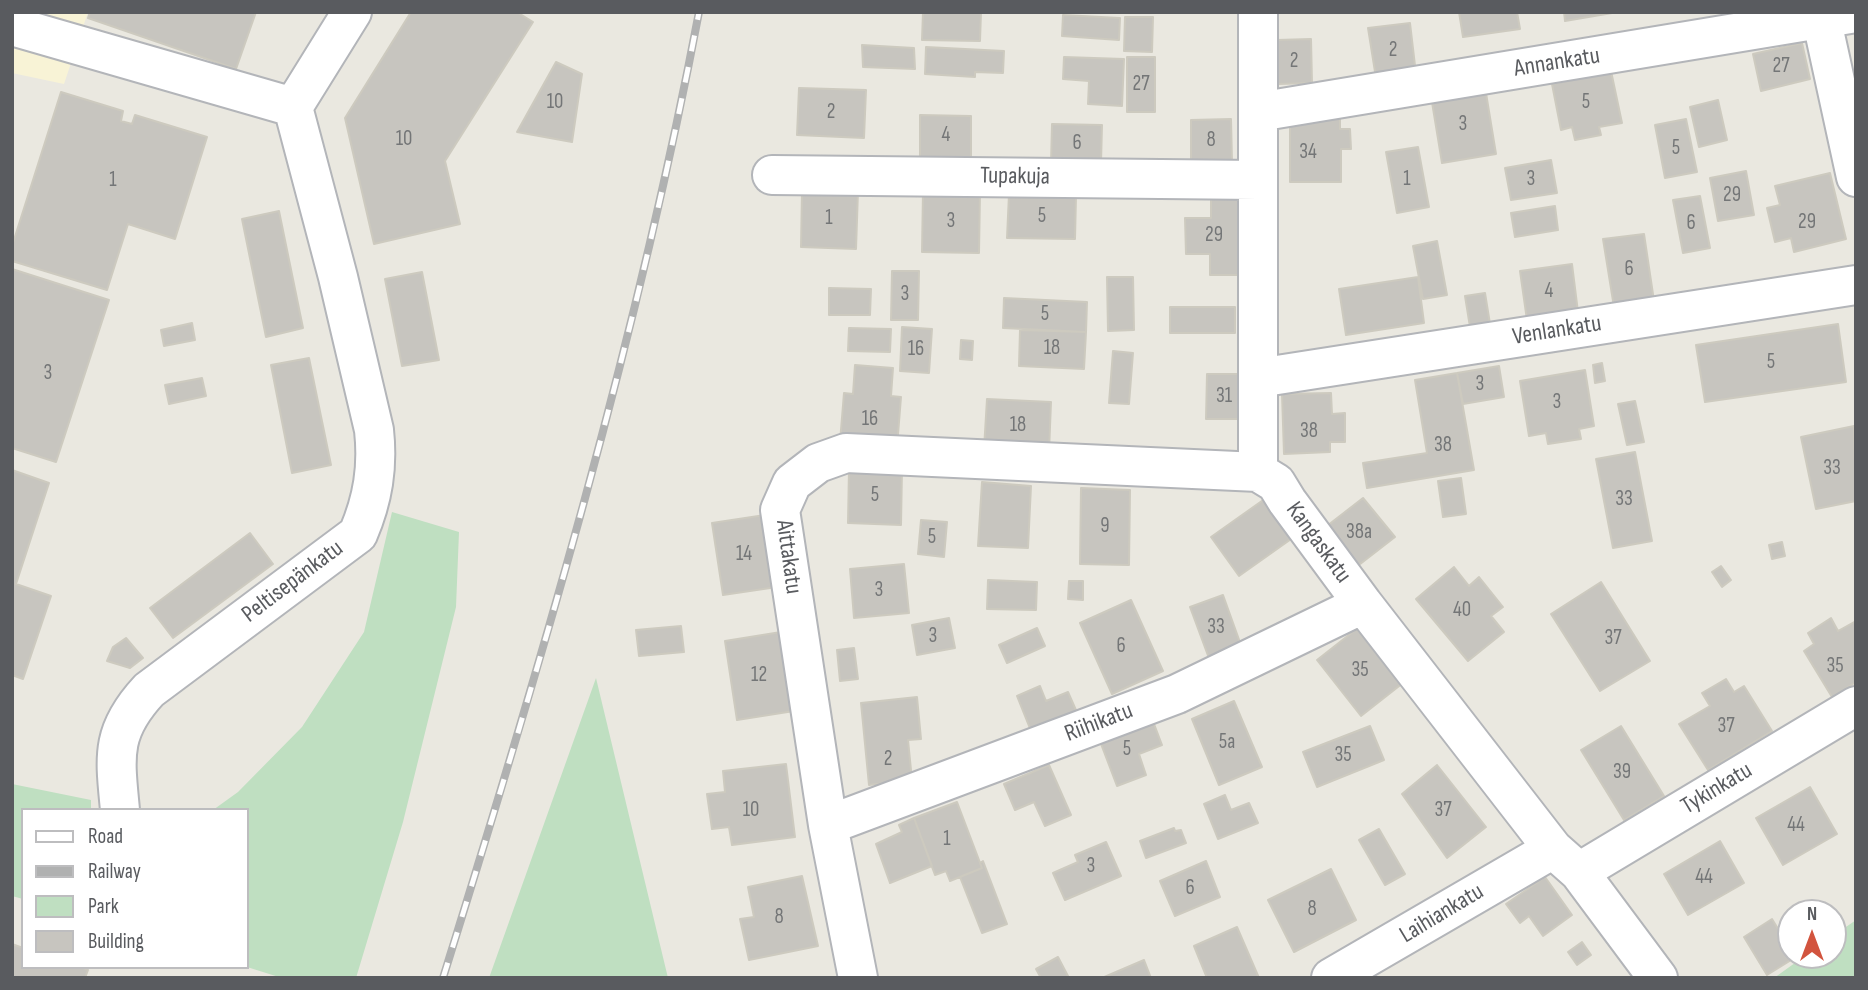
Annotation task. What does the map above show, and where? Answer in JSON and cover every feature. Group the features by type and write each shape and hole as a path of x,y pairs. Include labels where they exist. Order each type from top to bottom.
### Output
{"street":[{"path":"12,26 293,107 352,12"},
{"path":"1258,12 1258,472"},
{"path":"1832,15 1856,177"},
{"name":"Annankatu","path":"1258,112 1832,15"},
{"name":"Peltisepänkatu","path":"120,808 115,769 117,745 125,722 135,705 149,690 358,534 371,500 376,454 374,430 338,277 293,107"},
{"name":"Tupakuja","path":"772,175 1258,180"},
{"name":"Venlankatu","path":"1258,378 1856,285"},
{"name":"Aittakatu","path":"858,978 828,825 780,510 792,483 818,463 846,453 1258,472"},
{"name":"Kangaskatu","path":"1258,472 1276,483 1363,604 1658,978"},
{"name":"Riihikatu","path":"828,825 1177,694 1363,604"},
{"name":"Tykinkatu","path":"1566,861 1856,706"},
{"name":"Laihiankatu","path":"1331,978 1566,861"}],"shaded area":[{"path":"12,12 88,12 64,84 12,73"}],"green space":[{"path":"392,512 459,532 456,607 403,822 356,978 282,978 248,967 248,808 216,808 238,792 302,727 364,632"},
{"path":"596,678 668,978 489,978"},
{"path":"12,784 91,800 91,808 21,808 21,898 12,896"},
{"path":"1856,920 1856,978 1774,978 1787,969 1847,969 1847,926"}],"building":[{"path":"90,12 256,12 236,69 88,18"},
{"path":"411,12 517,12 533,22 445,161 460,224 374,244 345,118"},
{"path":"923,12 981,12 980,41 922,40"},
{"path":"1459,12 1517,12 1520,29 1463,37"},
{"path":"1564,12 1618,12 1565,21"},
{"path":"1063,15 1120,18 1119,40 1062,36"},
{"path":"1125,17 1153,17 1152,52 1124,51"},
{"path":"1410,23 1416,74 1376,78 1368,28"},
{"path":"1311,39 1312,83 1278,84 1277,40"},
{"path":"1802,43 1810,79 1761,91 1753,54"},
{"path":"862,45 914,48 915,69 863,67"},
{"path":"926,47 1004,51 1003,73 975,72 975,77 925,74"},
{"path":"1064,57 1124,59 1122,106 1088,104 1089,81 1063,79"},
{"path":"1127,57 1155,57 1155,112 1127,112"},
{"path":"556,62 582,74 572,142 517,132"},
{"path":"1611,71 1622,123 1599,127 1601,135 1575,140 1572,127 1561,130 1552,84"},
{"path":"1485,87 1496,154 1442,163 1431,96"},
{"path":"799,88 866,90 864,138 797,135"},
{"path":"61,92 123,111 121,121 132,124 135,115 207,137 175,239 128,224 107,290 12,261 12,246"},
{"path":"1718,100 1727,140 1699,147 1690,107"},
{"path":"920,115 971,116 971,157 920,157"},
{"path":"1290,118 1340,118 1340,129 1350,129 1351,149 1341,149 1341,182 1290,182"},
{"path":"1231,119 1232,162 1191,163 1191,120"},
{"path":"1686,119 1697,172 1665,178 1655,125"},
{"path":"1052,124 1102,125 1101,163 1051,163"},
{"path":"1418,147 1429,207 1397,213 1386,152"},
{"path":"1551,160 1557,193 1511,200 1505,168"},
{"path":"1746,171 1754,215 1718,221 1710,178"},
{"path":"1830,173 1846,239 1794,252 1791,238 1775,242 1767,208 1780,205 1775,186"},
{"path":"802,190 858,191 856,249 801,247"},
{"path":"923,191 980,192 979,253 922,252"},
{"path":"1009,194 1076,196 1075,239 1007,238"},
{"path":"1700,196 1710,248 1683,253 1673,200"},
{"path":"1211,198 1242,198 1243,275 1210,275 1210,254 1186,254 1185,218 1211,218"},
{"path":"1555,206 1558,230 1515,237 1511,213"},
{"path":"279,211 303,328 266,337 242,219"},
{"path":"1644,234 1654,301 1614,307 1603,239"},
{"path":"1437,241 1447,295 1423,299 1413,246"},
{"path":"1572,264 1578,312 1527,320 1520,271"},
{"path":"12,269 109,300 56,462 12,448"},
{"path":"892,271 919,271 918,320 891,320"},
{"path":"422,272 439,360 402,366 385,279"},
{"path":"1107,277 1133,277 1134,330 1108,331"},
{"path":"1418,277 1424,323 1346,335 1339,289"},
{"path":"829,288 871,289 870,315 829,315"},
{"path":"1485,293 1490,324 1470,327 1465,296"},
{"path":"1004,298 1087,302 1086,332 1003,328"},
{"path":"1170,307 1235,307 1235,333 1170,333"},
{"path":"192,323 195,340 164,346 161,330"},
{"path":"1838,324 1846,382 1705,402 1696,345"},
{"path":"902,327 932,329 929,373 900,371"},
{"path":"849,328 891,329 890,352 848,351"},
{"path":"1020,330 1086,332 1084,369 1019,366"},
{"path":"961,340 973,341 972,360 960,359"},
{"path":"1113,351 1133,353 1129,404 1109,403"},
{"path":"309,358 331,465 292,473 271,365"},
{"path":"1602,363 1605,381 1595,383 1593,365"},
{"path":"855,365 893,368 891,396 901,397 897,447 840,442 844,393 853,394"},
{"path":"1499,366 1504,397 1463,404 1457,373"},
{"path":"1585,370 1594,426 1579,429 1581,439 1548,444 1546,433 1529,436 1520,381"},
{"path":"1457,373 1474,470 1367,488 1363,463 1427,453 1415,380"},
{"path":"1207,374 1241,374 1240,419 1206,419"},
{"path":"202,378 206,396 169,404 165,385"},
{"path":"1331,393 1332,414 1345,413 1345,442 1330,442 1330,452 1284,454 1282,394"},
{"path":"987,399 1051,402 1049,452 984,449"},
{"path":"1635,401 1644,442 1627,445 1618,404"},
{"path":"1854,426 1856,501 1816,509 1801,437"},
{"path":"1635,452 1652,541 1613,548 1596,459"},
{"path":"849,468 902,469 901,525 848,523"},
{"path":"12,470 49,483 16,584 51,596 23,679 12,675"},
{"path":"1461,478 1466,514 1443,517 1438,481"},
{"path":"982,482 1031,486 1028,548 978,546"},
{"path":"1081,488 1130,490 1129,565 1080,564"},
{"path":"1266,498 1294,537 1239,576 1211,537"},
{"path":"1363,498 1395,537 1355,568 1323,529"},
{"path":"765,515 777,587 723,595 712,523"},
{"path":"921,520 947,522 944,557 918,554"},
{"path":"250,533 273,564 173,638 150,608"},
{"path":"1782,542 1785,556 1772,559 1769,545"},
{"path":"904,564 909,613 854,618 850,569"},
{"path":"1721,566 1731,580 1722,587 1712,572"},
{"path":"1454,567 1469,586 1479,577 1503,607 1491,616 1504,632 1468,661 1416,599"},
{"path":"988,580 1037,582 1036,610 987,609"},
{"path":"1069,581 1083,581 1083,600 1068,599"},
{"path":"1601,582 1650,661 1600,691 1551,614"},
{"path":"1223,595 1242,648 1210,661 1190,607"},
{"path":"1131,600 1163,671 1112,694 1080,623"},
{"path":"949,618 955,648 917,655 912,625"},
{"path":"1831,618 1838,631 1856,621 1856,682 1832,697 1804,651 1814,644 1808,633"},
{"path":"681,626 684,652 639,656 636,630"},
{"path":"1359,627 1403,683 1361,716 1317,660"},
{"path":"1037,628 1045,646 1007,663 999,645"},
{"path":"781,632 794,711 737,720 725,641"},
{"path":"126,638 143,658 130,668 107,661 113,647"},
{"path":"854,648 858,679 840,681 837,650"},
{"path":"1726,679 1734,692 1744,686 1772,731 1708,770 1679,724 1710,706 1702,693"},
{"path":"1040,686 1046,701 1068,692 1079,717 1033,736 1017,696"},
{"path":"917,697 921,739 908,740 912,780 869,785 861,703"},
{"path":"1234,701 1262,767 1219,785 1192,719"},
{"path":"1151,716 1162,745 1139,754 1146,775 1117,786 1098,736"},
{"path":"1370,726 1384,760 1317,787 1303,752"},
{"path":"1621,726 1664,796 1624,820 1581,750"},
{"path":"786,764 795,837 732,845 729,827 712,829 707,794 725,792 723,771"},
{"path":"1049,765 1071,815 1045,826 1034,802 1015,810 1004,784"},
{"path":"1437,765 1486,827 1447,858 1402,794"},
{"path":"1810,787 1837,834 1783,865 1756,818"},
{"path":"1225,795 1231,810 1249,803 1258,823 1218,839 1204,804"},
{"path":"957,802 982,868 950,881 946,871 935,875 914,818"},
{"path":"914,818 932,866 890,883 876,844 902,832 899,825"},
{"path":"1174,828 1175,831 1181,830 1186,843 1146,858 1140,841"},
{"path":"1379,829 1405,874 1385,885 1359,840"},
{"path":"1720,841 1744,883 1688,915 1664,874"},
{"path":"1106,842 1121,876 1065,900 1053,873 1078,862 1075,855"},
{"path":"983,861 1007,924 982,933 960,877 982,868 980,863"},
{"path":"1206,861 1220,897 1175,916 1160,881"},
{"path":"1331,869 1356,920 1294,952 1268,900"},
{"path":"802,876 818,946 749,960 740,919 754,917 748,887"},
{"path":"1545,877 1572,915 1543,936 1529,916 1520,923 1506,904"},
{"path":"1772,919 1777,927 1777,969 1767,975 1744,937"},
{"path":"1237,927 1259,978 1207,978 1194,946"},
{"path":"1582,942 1591,955 1577,965 1568,952"},
{"path":"12,944 21,947 21,969 88,970 85,978 12,978"},
{"path":"1058,957 1069,978 1041,978 1036,969"},
{"path":"1144,960 1151,978 1102,978"}],"railway":[{"path":"443,978 585,499 647,257 699,12"}]}
